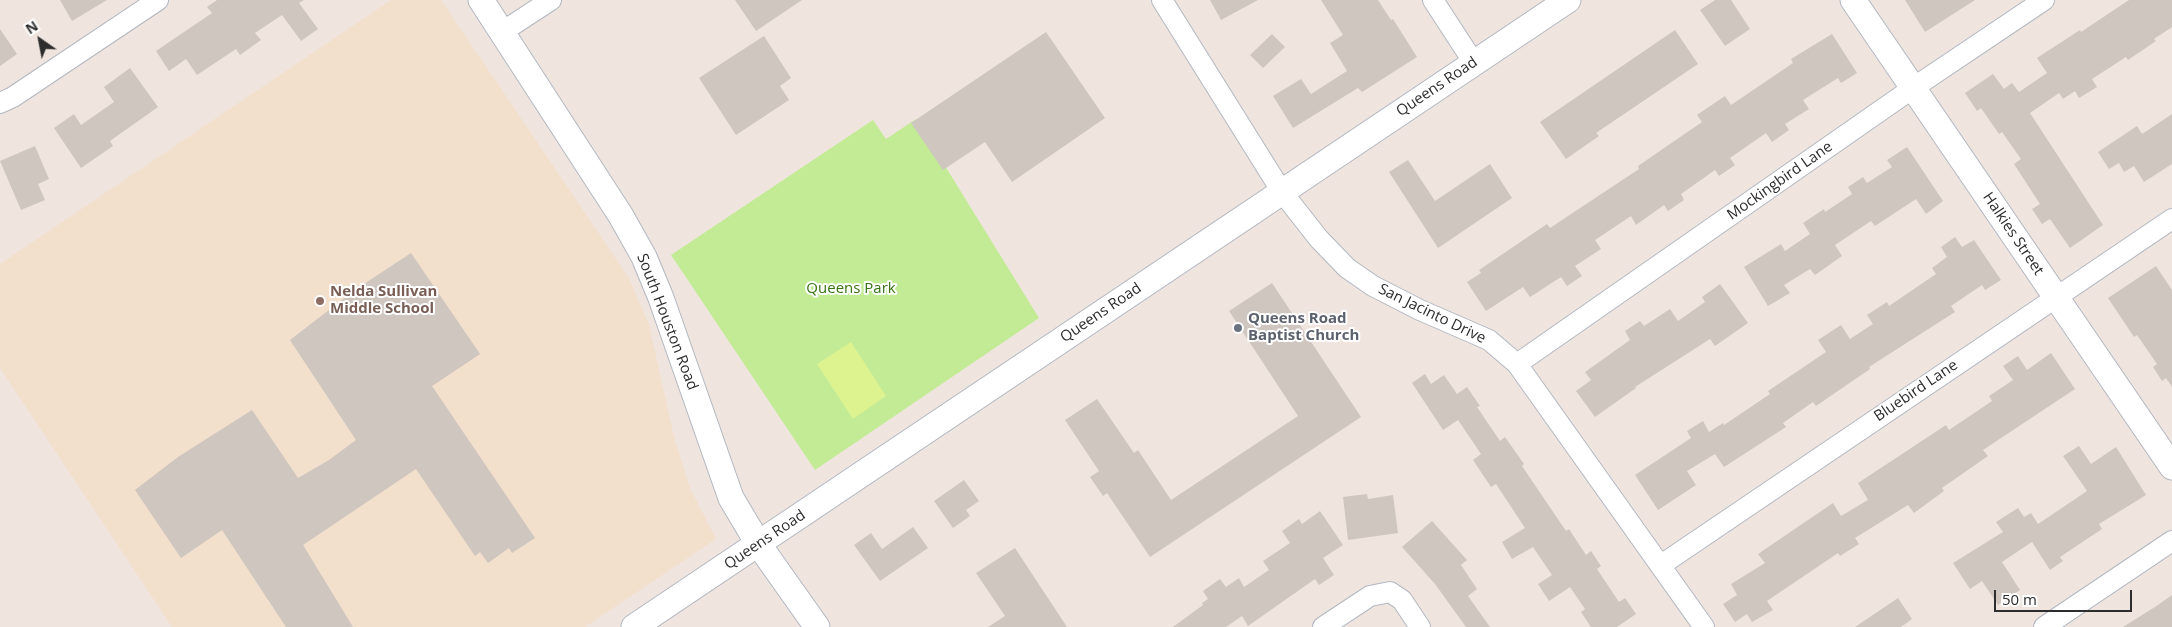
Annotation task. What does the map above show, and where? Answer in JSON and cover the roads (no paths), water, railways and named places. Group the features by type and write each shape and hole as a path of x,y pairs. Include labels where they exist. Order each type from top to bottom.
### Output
{"street":[{"path":"0,103 13,97 158,0"},
{"name":"South Houston Road","path":"481,0 620,216 644,257 661,298 731,498 759,545 817,627"},
{"path":"502,32 551,0"},
{"name":"San Jacinto Drive","path":"1162,0 1282,192 1319,239 1347,268 1373,286 1420,310 1489,340 1517,364 1704,627"},
{"path":"1433,0 1474,63"},
{"name":"Queens Road","path":"634,627 759,545 1568,0"},
{"name":"Halkies Street","path":"1854,0 2172,467"},
{"name":"Mockingbird Lane","path":"1517,364 1913,88 2044,0"},
{"name":"Bluebird Lane","path":"1661,565 2172,219"},
{"path":"2044,627 2172,541"},
{"path":"1323,627 1370,596 1390,592 1402,600 1420,627"}],"place":[{"name":"Nelda Sullivan Middle School","path":"320,301"},
{"name":"Queens Road Baptist Church","path":"1238,328"}],"park label":[{"name":"Queens Park","path":"851,289"}]}
